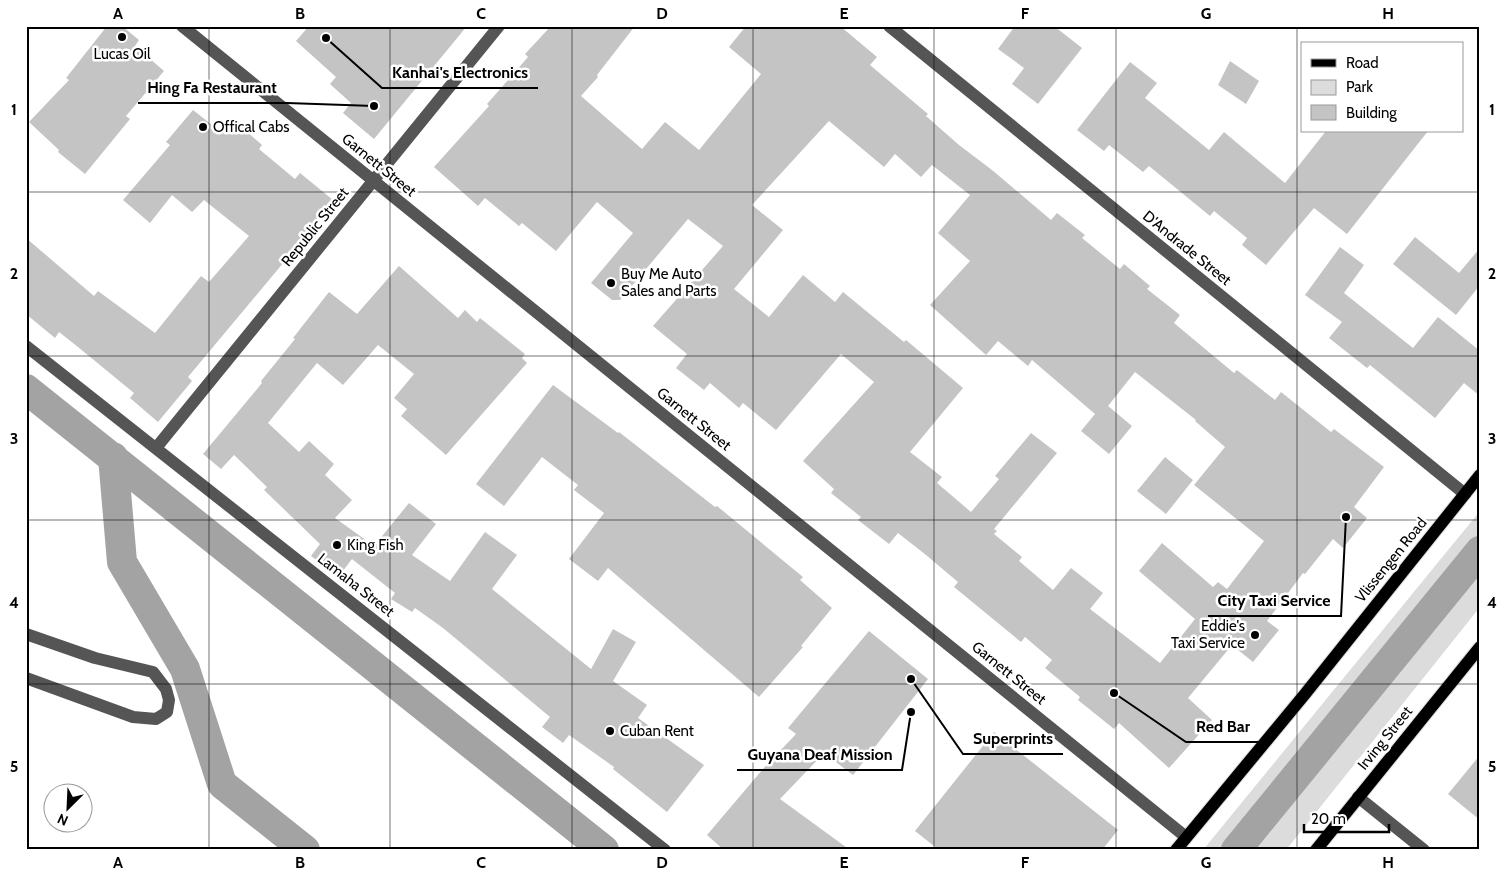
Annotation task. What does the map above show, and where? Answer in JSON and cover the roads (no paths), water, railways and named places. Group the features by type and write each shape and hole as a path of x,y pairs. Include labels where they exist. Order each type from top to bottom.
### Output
{"main road":[{"name":"Vlissengen Road","path":"1176,850 1305,694 1480,475"},
{"name":"Irving Street","path":"1316,850 1480,647"}],"street":[{"name":"Garnett Street","path":"182,26 1186,837"},
{"name":"Republic Street","path":"156,448 499,26"},
{"name":"D'Andrade Street","path":"889,26 1465,494"},
{"name":"Lamaha Street","path":"26,346 665,850"},
{"path":"26,634 96,658 153,672 166,689 169,700 167,712 156,719 133,717 26,678"},
{"path":"1358,797 1424,850"}],"waterway":[{"path":"26,389 604,850"},
{"path":"113,457 122,562 185,669 222,784 305,850"},
{"path":"1236,850 1480,551"}],"place":[{"name":"Lucas Oil","path":"122,37"},
{"name":"Kanhai's Electronics","path":"326,38"},
{"name":"Hing Fa Restaurant","path":"374,106"},
{"name":"Offical Cabs","path":"203,127"},
{"name":"Buy Me Auto Sales and Parts","path":"611,283"},
{"name":"City Taxi Service","path":"1346,517"},
{"name":"King Fish","path":"337,545"},
{"name":"Eddie's Taxi Service","path":"1255,635"},
{"name":"Superprints","path":"911,679"},
{"name":"Red Bar","path":"1114,693"},
{"name":"Guyana Deaf Mission","path":"911,712"},
{"name":"Cuban Rent","path":"610,731"}]}
